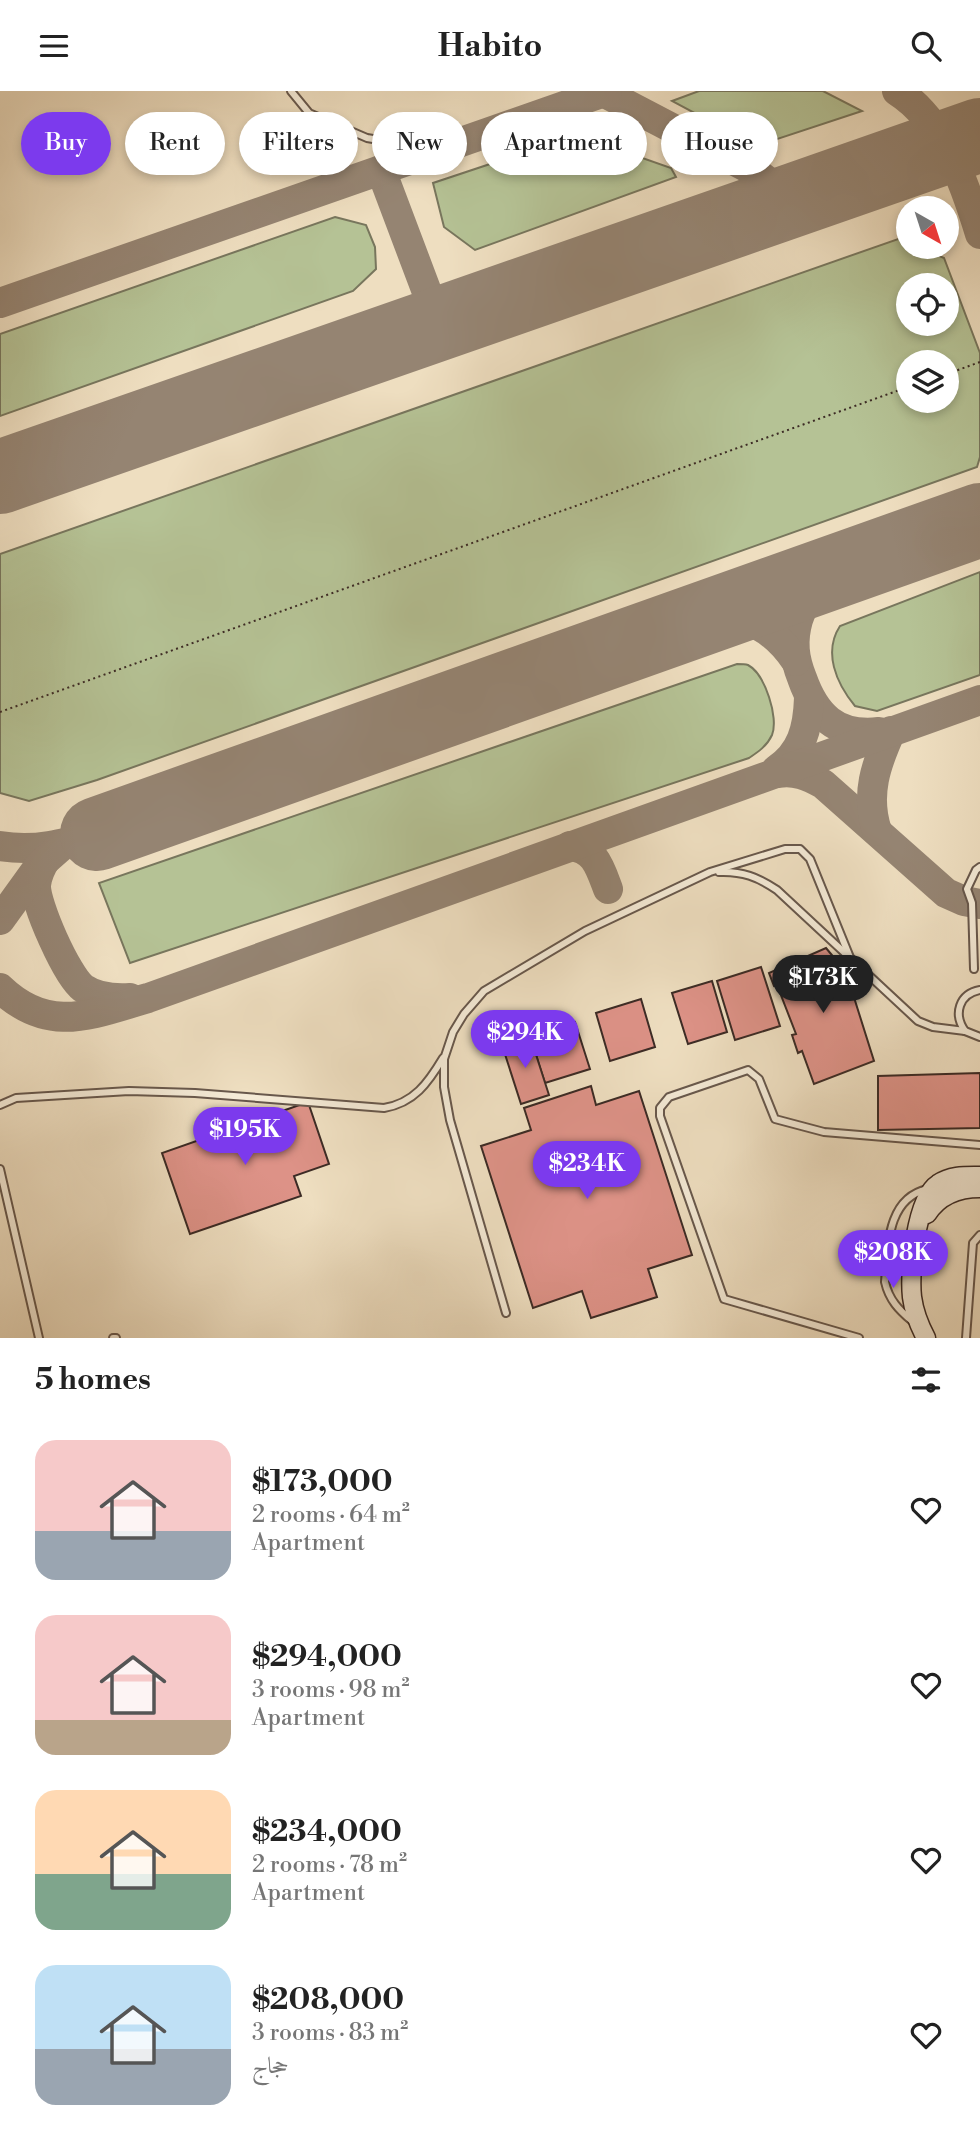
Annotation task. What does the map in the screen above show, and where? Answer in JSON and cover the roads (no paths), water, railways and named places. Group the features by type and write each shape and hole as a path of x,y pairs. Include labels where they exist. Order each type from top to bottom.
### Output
{"main road":[{"path":"923,1333 912,1296 916,1232 927,1197 933,1188 950,1178 980,1176"},
{"path":"916,1232 940,1199 961,1189 980,1188"}],"lane":[{"path":"291,91 309,113 372,139"},
{"path":"506,1313 450,1120 444,1087 446,1053 453,1032 484,991 585,931 710,872 785,849 800,849 810,859 852,960"},
{"path":"974,969 972,903 967,889 975,870 980,867"},
{"path":"710,872 738,871 769,884 918,1021 980,1037"},
{"path":"965,1031 958,1016 958,1008 967,995 980,990"},
{"path":"0,1105 16,1098 129,1091 195,1093 384,1108 397,1106 422,1089 446,1053"},
{"path":"859,1338 724,1299 660,1116 664,1103 669,1097 748,1070 759,1079 775,1119 824,1132 980,1145"},
{"path":"0,1169 39,1338"},
{"path":"923,1333 898,1309 885,1282 890,1229 896,1214 911,1195 933,1188"},
{"path":"966,1338 973,1243 980,1235"}]}
